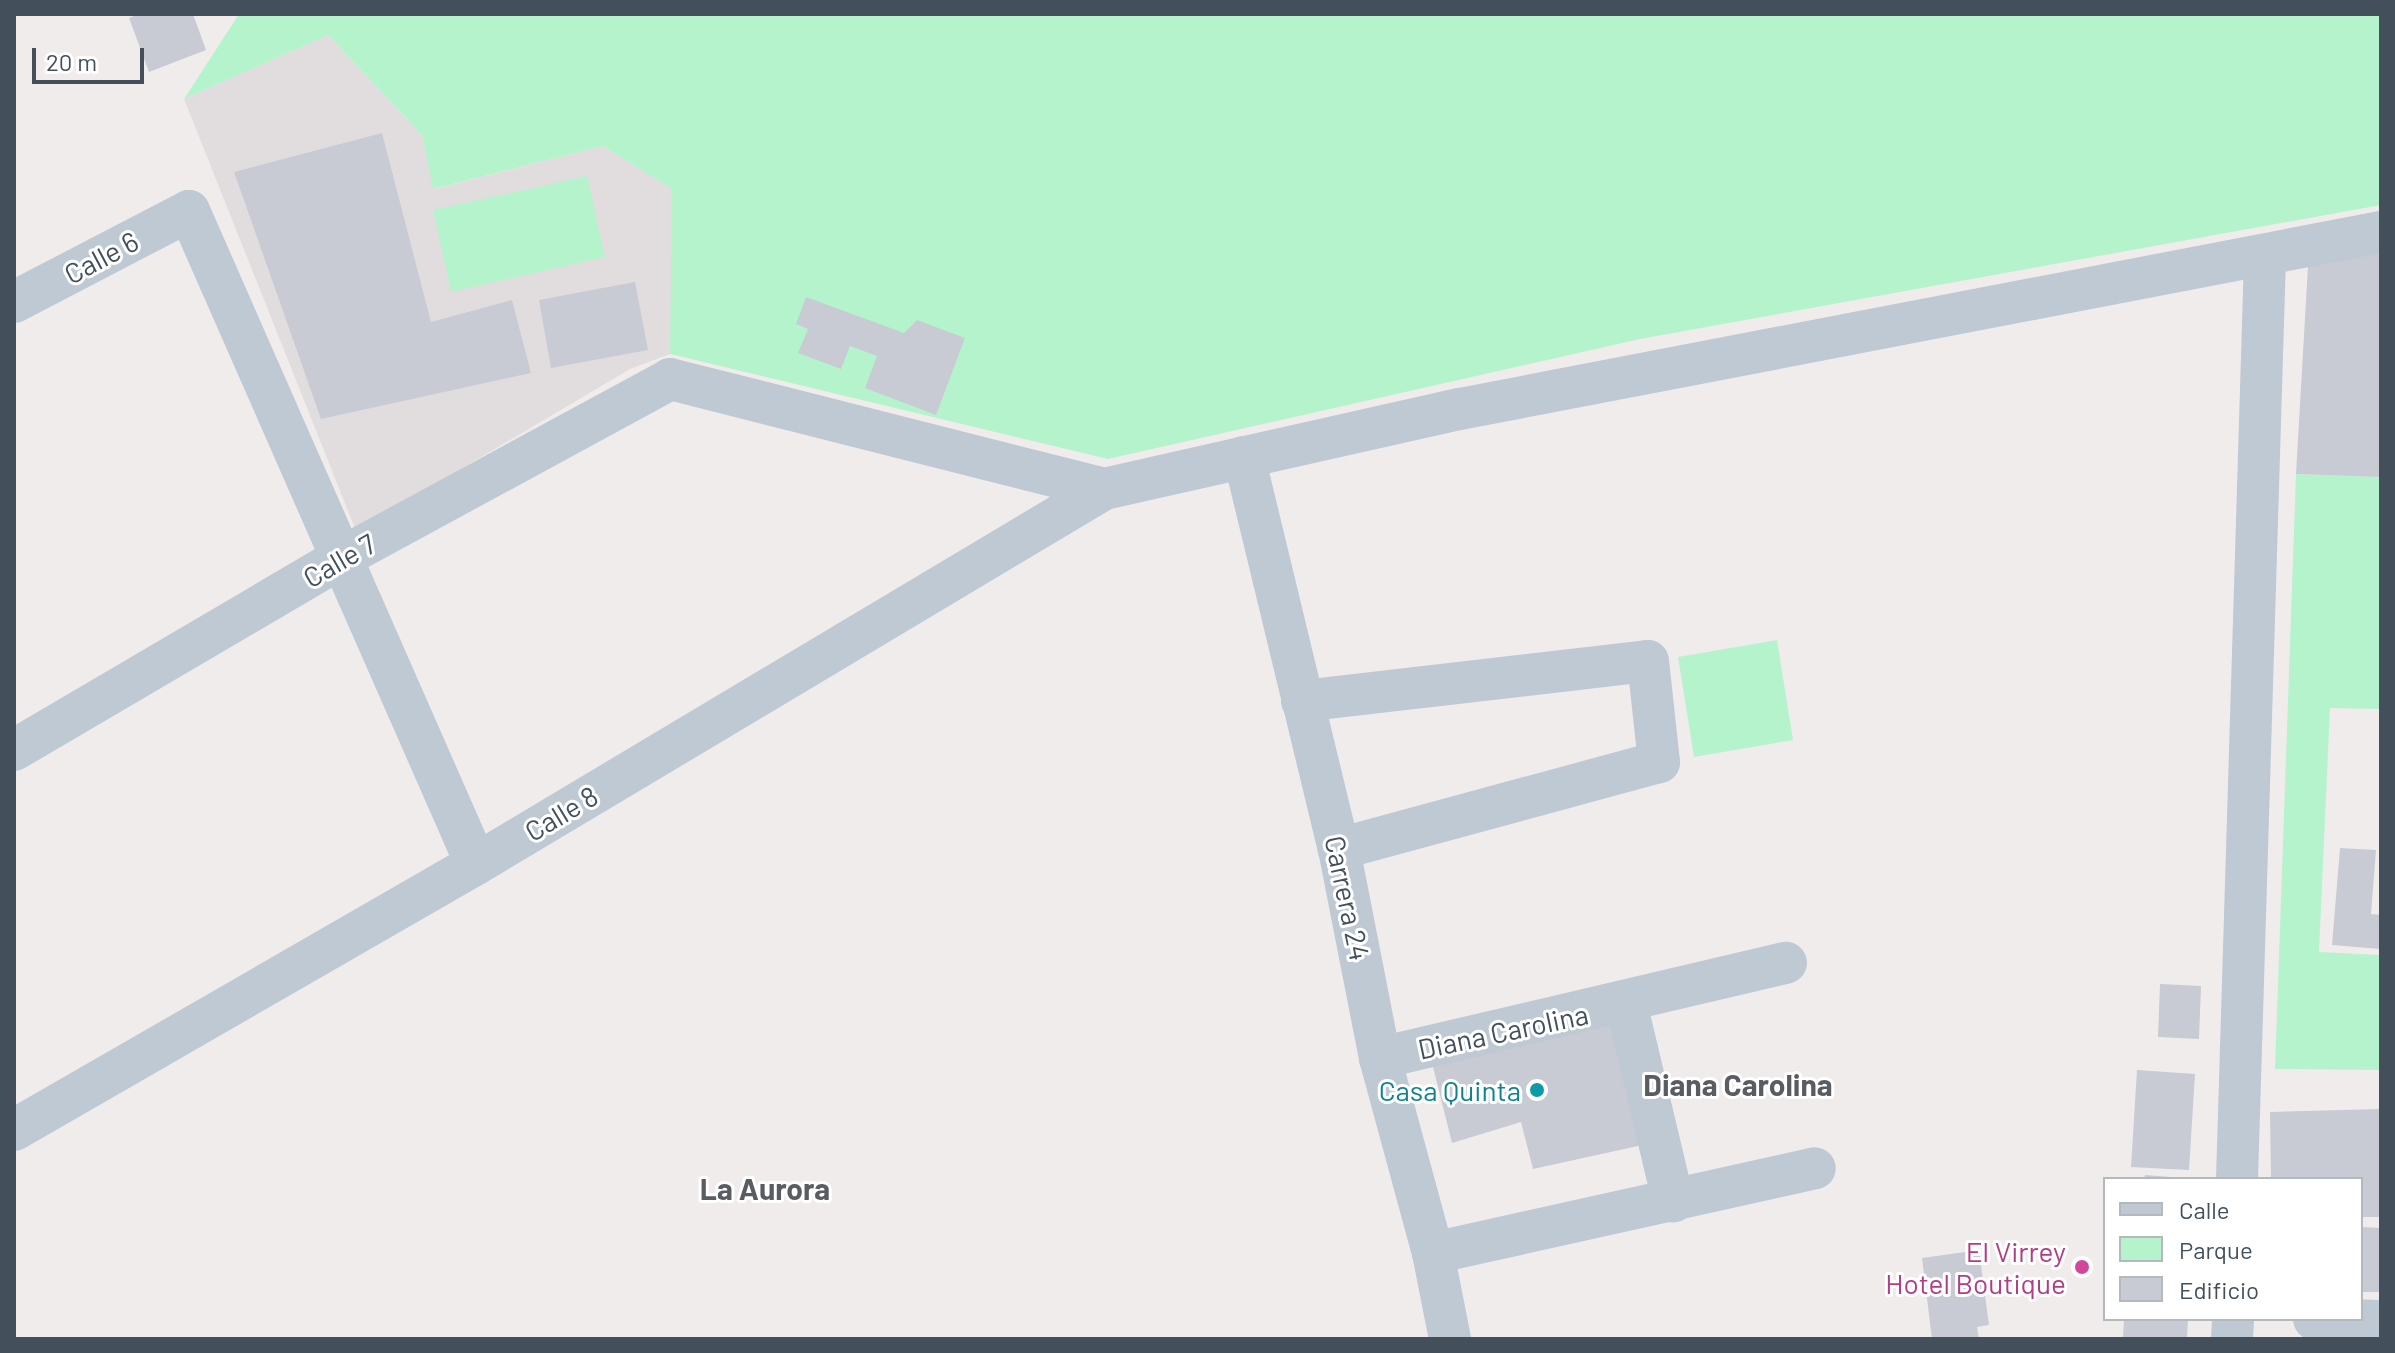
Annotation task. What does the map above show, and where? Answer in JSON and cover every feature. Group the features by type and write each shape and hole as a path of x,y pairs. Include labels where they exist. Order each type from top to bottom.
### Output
{"street":[{"name":"Calle 6","path":"14,302 189,211 339,559"},
{"path":"1104,489 1460,409 2381,232"},
{"path":"2237,1177 2265,256"},
{"name":"Calle 7","path":"14,750 339,559 670,379 1104,489"},
{"name":"Carrera 24","path":"1244,457 1339,849 1380,1058 1433,1253 1450,1339"},
{"name":"Calle 8","path":"14,1130 476,864 1104,489"},
{"path":"339,559 476,864"},
{"path":"1302,701 1648,661 1659,762 1339,849"},
{"name":"Diana Carolina","path":"1380,1058 1626,1003 1786,963"},
{"name":"Diana Carolina","path":"1626,1003 1673,1201"},
{"path":"1433,1253 1815,1168"}],"shaded area":[{"path":"328,35 422,135 434,189 603,146 682,195 670,354 630,369 356,531 184,99"}],"green space":[{"path":"239,14 2381,14 2381,205 1640,339 1108,459 670,354 672,189 603,146 433,189 422,135 328,35 184,99"},
{"path":"587,176 605,257 451,292 433,210"},
{"path":"2296,474 2381,477 2381,709 2330,708 2319,952 2381,955 2381,1070 2275,1069"},
{"path":"1777,640 1793,740 1694,757 1678,657"}],"building":[{"path":"139,14 193,14 206,50 149,72 129,18"},
{"path":"382,133 431,322 512,300 531,373 321,419 234,172"},
{"path":"2381,251 2381,477 2296,474 2308,266"},
{"path":"635,282 648,350 551,368 539,300"},
{"path":"806,297 904,333 917,320 965,338 936,415 865,388 877,356 850,346 841,369 798,353 808,329 796,324"},
{"path":"2340,848 2376,850 2371,914 2381,915 2381,949 2332,945"},
{"path":"2160,984 2201,986 2199,1039 2158,1037"},
{"name":"Casa Quinta","path":"1617,1017 1647,1144 1533,1169 1521,1122 1452,1143 1431,1059"},
{"path":"2137,1070 2195,1074 2189,1170 2131,1167"},
{"path":"2381,1109 2381,1217 2363,1217 2363,1177 2271,1177 2270,1112"},
{"path":"2363,1227 2381,1228 2381,1292 2363,1292"},
{"path":"1979,1250 1989,1325 1977,1327 1979,1339 1932,1339 1922,1258"},
{"path":"2124,1321 2188,1321 2187,1339 2123,1339"}],"place":[{"name":"Casa Quinta","path":"1537,1090"},
{"name":"El Virrey Hotel Boutique","path":"2082,1267"}],"district":[{"name":"Diana Carolina","path":"1738,1084"},
{"name":"La Aurora","path":"765,1188"}]}
